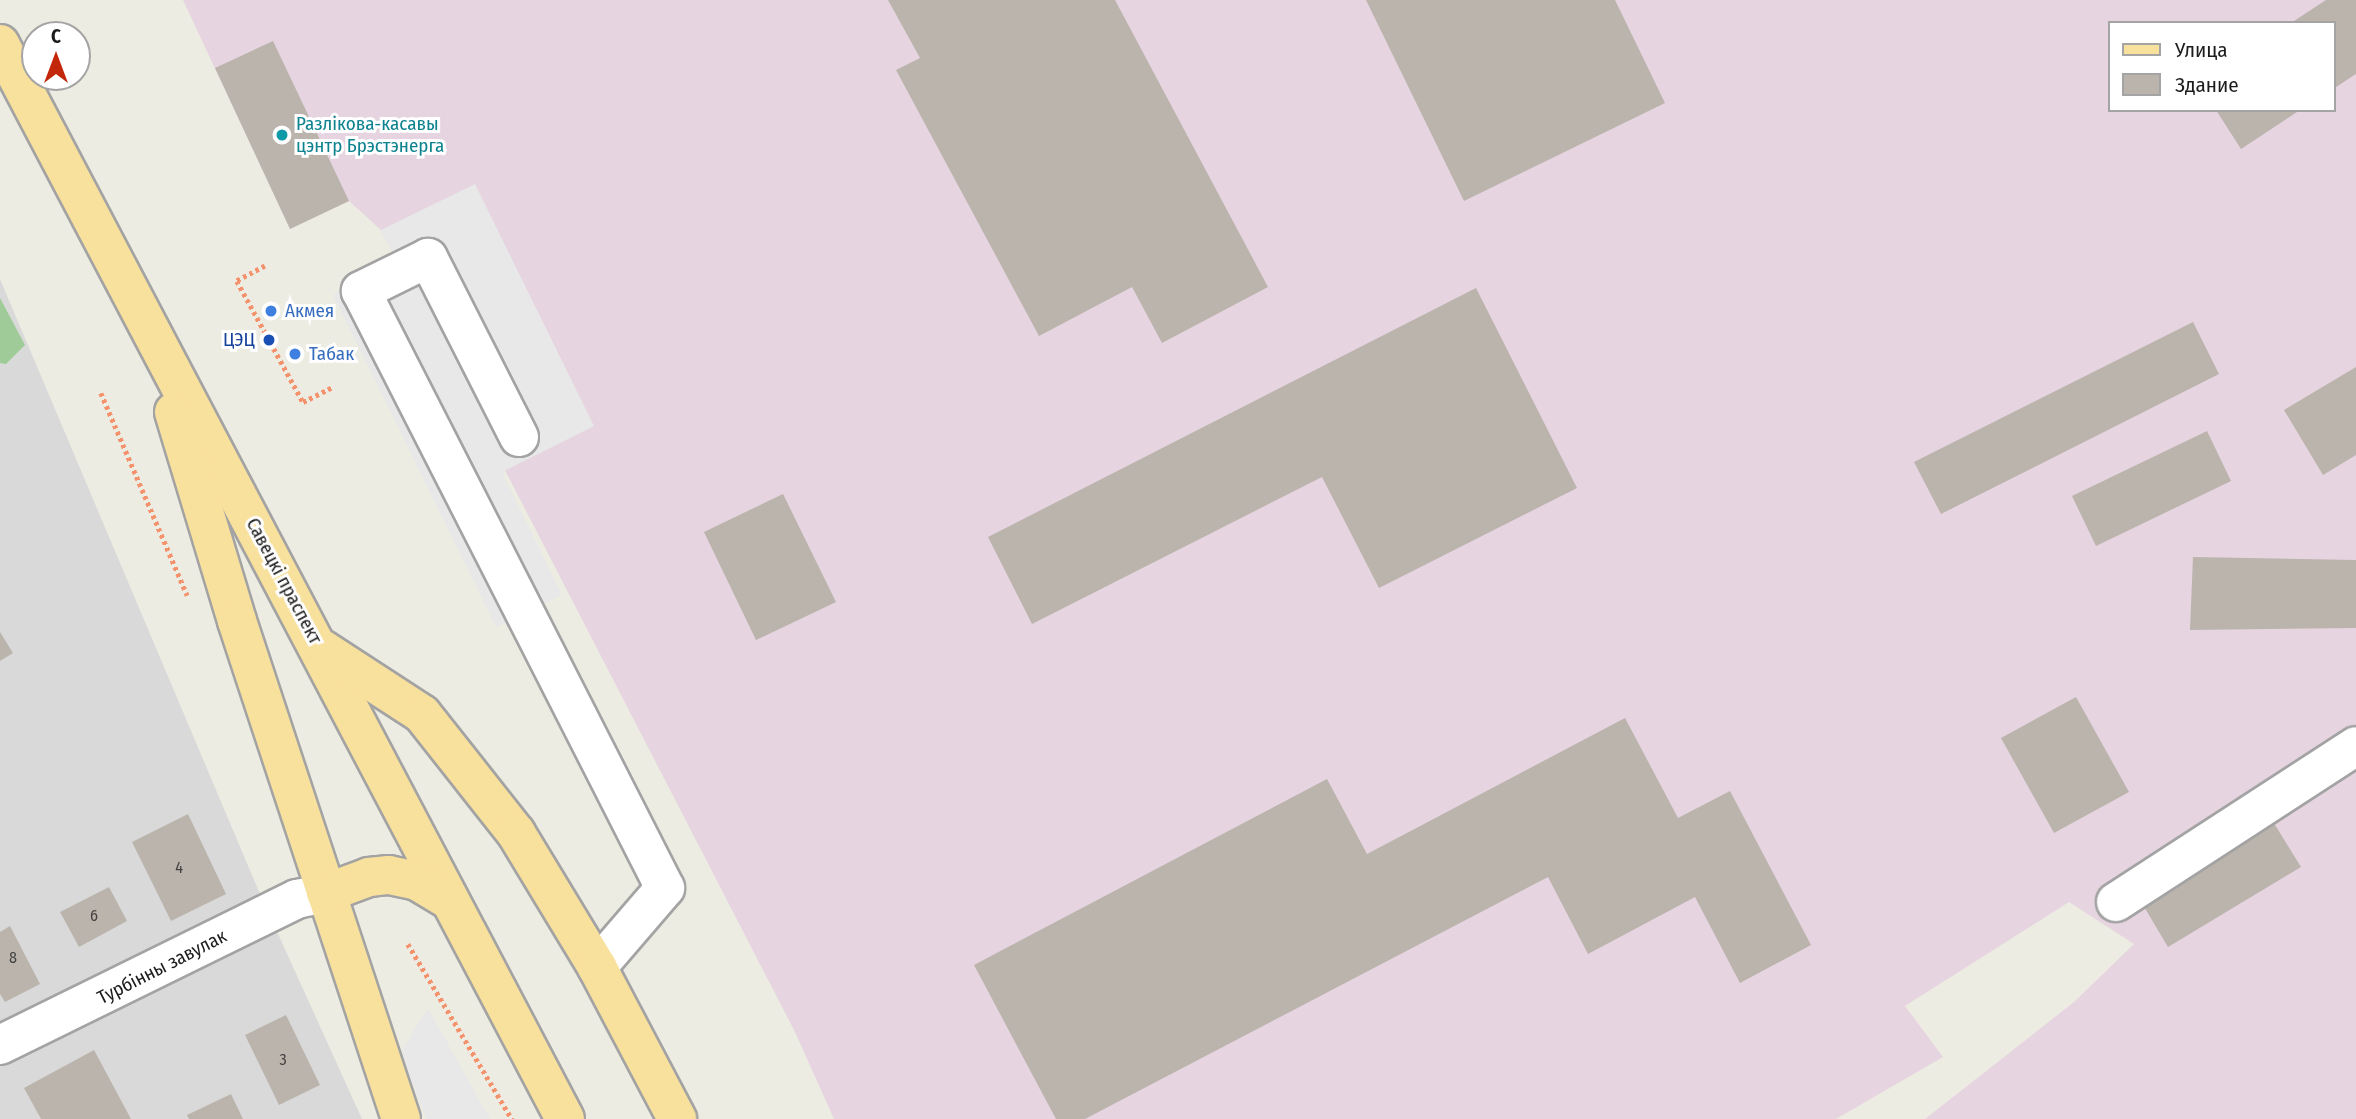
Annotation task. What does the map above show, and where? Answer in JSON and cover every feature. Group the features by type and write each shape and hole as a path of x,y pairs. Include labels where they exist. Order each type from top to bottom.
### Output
{"main road":[{"name":"Савецкі праспект","path":"0,44 54,140 151,336 320,647 565,1119"},
{"path":"151,336 237,621 401,1119"},
{"path":"320,647 422,714 516,833 597,967 677,1119"},
{"path":"326,893 369,877 389,876 417,881 449,900"}],"street":[{"path":"519,437 428,258 361,291 665,888 597,967"},
{"path":"2116,901 2356,746"},
{"name":"Турбінны завулак","path":"0,1045 297,899 326,893"}],"path":[{"path":"265,266 237,281 303,402 332,387"},
{"path":"408,944 512,1119"}],"shaded area":[{"path":"183,0 2356,0 2356,1119 1925,1119 2074,1002 2134,944 2069,902 1905,1006 1943,1057 1836,1119 834,1119 795,1032 381,230 349,201 290,229"},
{"path":"475,184 594,426 502,472 562,595 496,627 333,295 397,263 381,230"},
{"path":"0,279 260,894 362,1119 0,1119"},
{"path":"428,1008 490,1119 426,1119 401,1052"}],"green space":[{"path":"0,298 25,345 6,364 0,363"}],"building":[{"path":"888,0 1115,0 1268,287 1162,343 1132,287 1039,336 896,70 920,58"},
{"path":"1366,0 1615,0 1665,103 1464,201"},
{"path":"2326,0 2356,0 2356,74 2335,88 2335,21 2294,21"},
{"name":"Разлікова-касавы цэнтр Брэстэнерга","path":"273,41 349,201 290,229 215,68"},
{"path":"2217,112 2297,112 2241,149"},
{"path":"1476,288 1577,488 1379,588 1322,477 1032,624 988,537"},
{"path":"2193,322 2219,374 1941,514 1914,462"},
{"path":"2356,367 2356,455 2323,475 2284,410"},
{"path":"2207,431 2231,481 2096,546 2072,496"},
{"path":"783,494 836,602 756,640 704,532"},
{"path":"2193,557 2356,560 2356,628 2190,630"},
{"path":"0,632 13,653 0,661"},
{"path":"2076,697 2129,792 2054,833 2001,738"},
{"path":"1625,718 1678,818 1730,791 1811,945 1740,983 1695,897 1588,954 1548,877 1085,1119 1056,1119 974,965 1327,779 1367,854"},
{"path":"188,814 226,894 171,921 132,842"},
{"path":"2272,820 2301,867 2168,947 2140,900"},
{"path":"109,887 127,921 79,947 60,912"},
{"path":"10,926 40,984 5,1002 0,994 0,932"},
{"path":"286,1015 320,1085 279,1105 245,1035"},
{"path":"94,1050 131,1119 41,1119 24,1088"},
{"path":"231,1094 243,1119 189,1119 187,1115"}],"place":[{"name":"Разлікова-касавы цэнтр Брэстэнерга","path":"282,135"},
{"name":"Акмея","path":"271,311"},
{"name":"ЦЭЦ","path":"269,340"},
{"name":"Табак","path":"295,354"}]}
